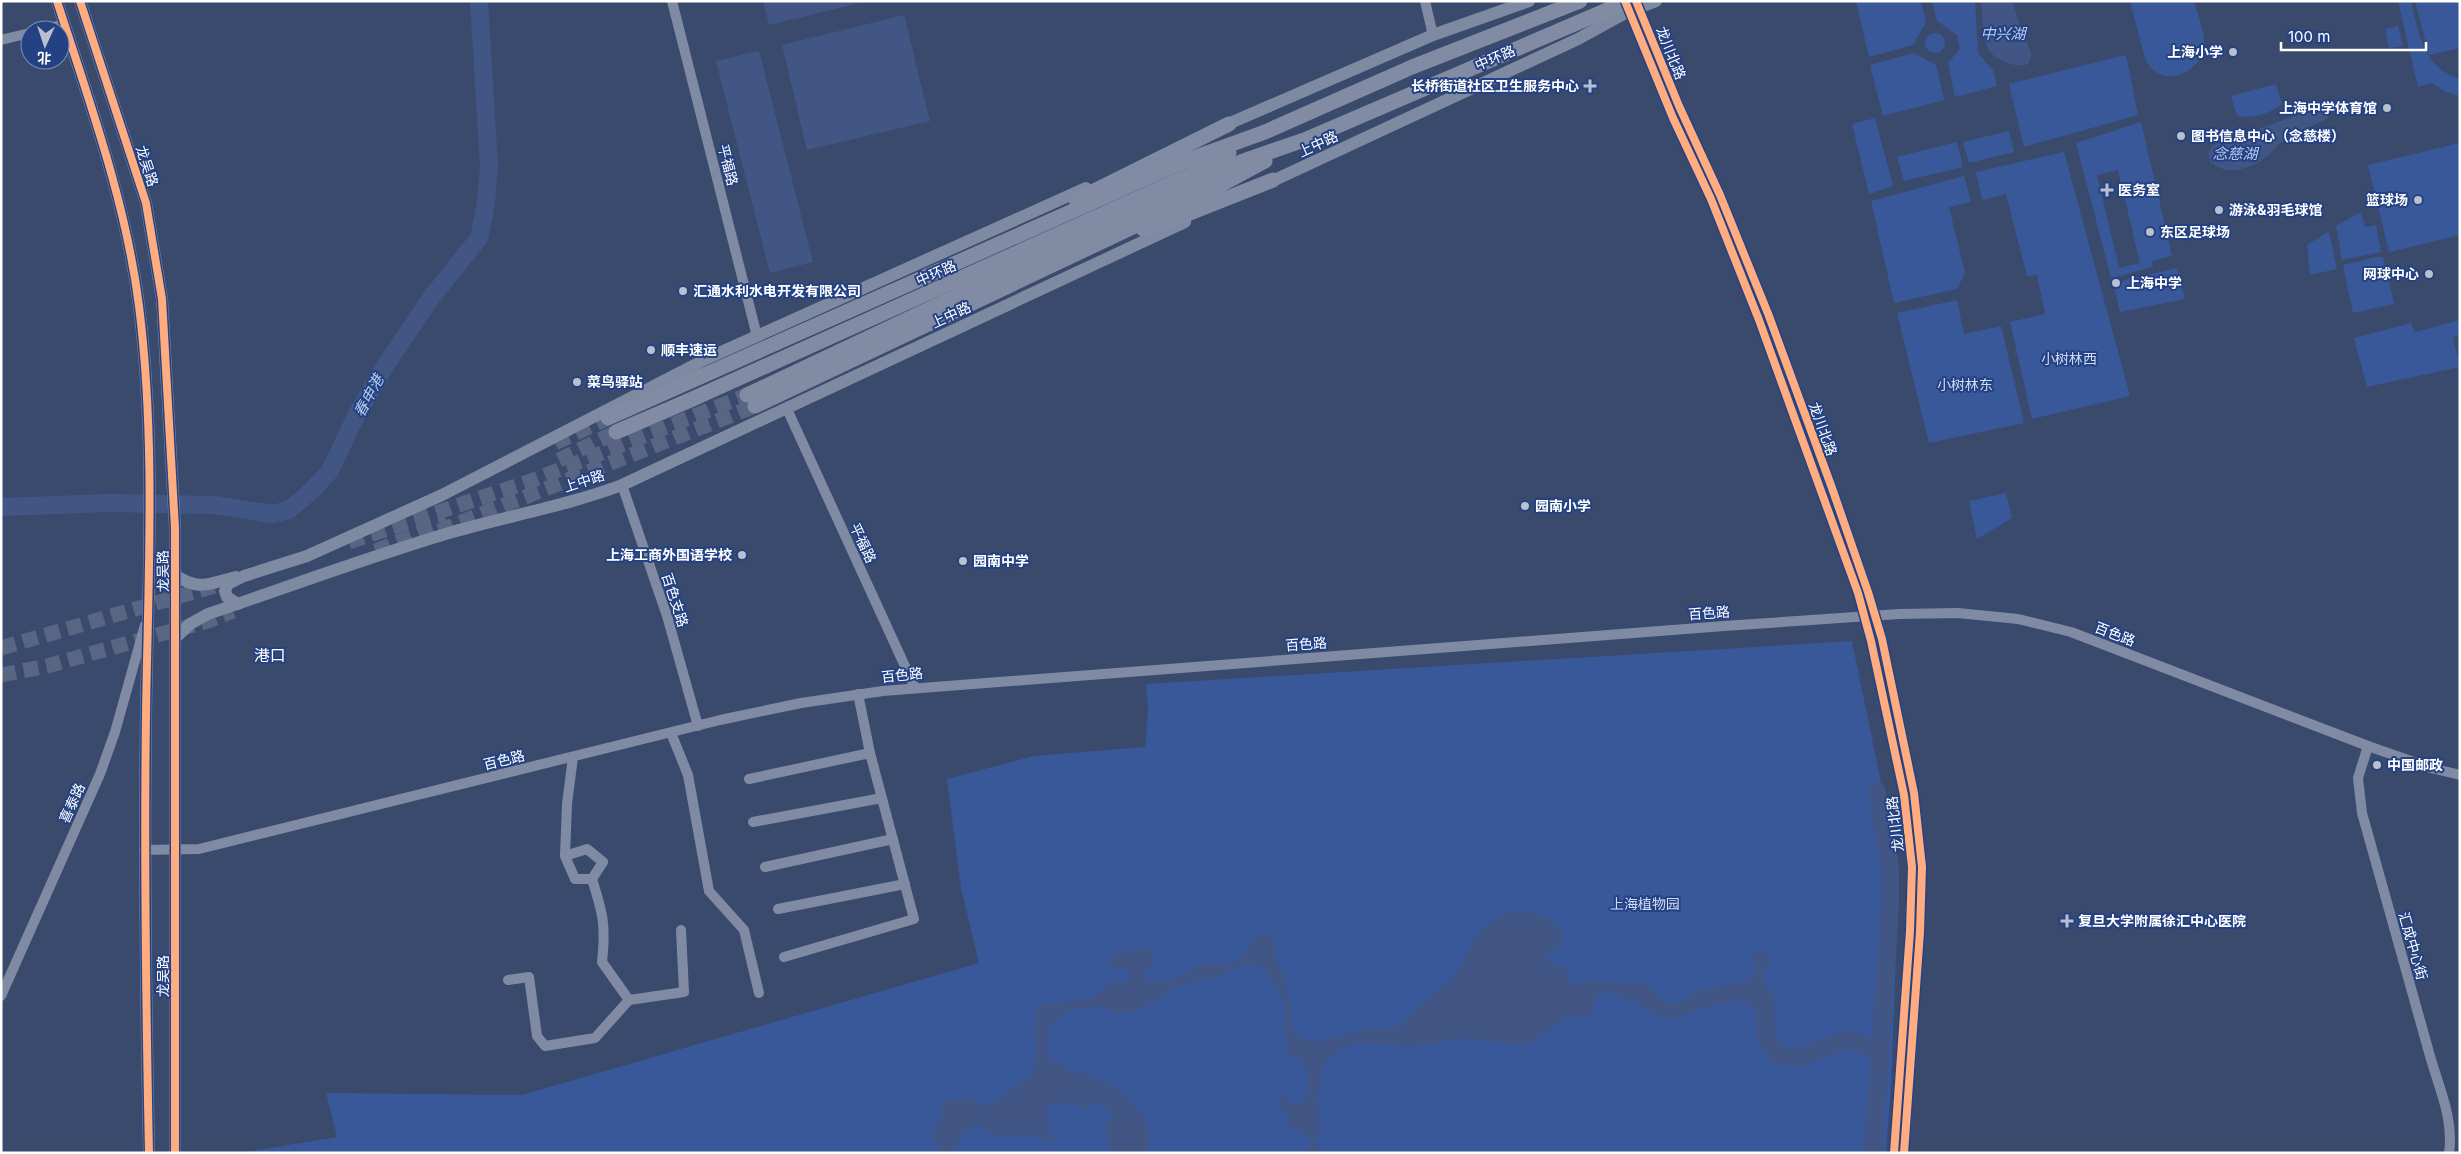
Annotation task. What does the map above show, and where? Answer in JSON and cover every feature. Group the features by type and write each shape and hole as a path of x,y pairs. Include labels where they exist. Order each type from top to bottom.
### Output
{"highway":[{"name":"中环路","path":"1138,203 1108,238 751,400 1138,203 1265,132 1412,67 1580,1"},
{"name":"中环路","path":"1138,203 697,397 612,425 884,296 1307,139 1632,4"},
{"path":"884,296 1229,124"},
{"path":"1108,238 1158,226 1274,180"}],"main road":[{"name":"龙吴路","path":"58,1 64,20"},
{"name":"龙吴路","path":"80,1 146,204 162,299 174,482 175,528 175,1153"},
{"path":"175,575 189,584 201,585 244,576 306,556 442,495 708,358 1229,124 1433,35 1529,1"},
{"name":"上中路","path":"176,637 190,624 238,604 433,538 574,501 622,485 1578,39 1632,4 1656,1"},
{"name":"龙吴路","path":"70,40 121,207 139,303 145,372 149,482 144,850 150,1153"},
{"path":"238,604 227,597 225,591 228,584 244,576"}],"street":[{"name":"平福路","path":"672,1 757,336"},
{"path":"1425,1 1433,35"},
{"name":"龙川北路","path":"1632,4 1720,195 1769,316 1832,488 1904,738 1918,816 1921,849 1920,932 1904,1153"},
{"path":"1,40 20,35"},
{"name":"平福路","path":"787,409 915,688"},
{"name":"百色支路","path":"622,485 667,616 698,726"},
{"name":"百色路","path":"144,850 199,849 770,709 858,694 915,688 1870,616 1958,613 1999,617 2046,625 2095,640 2368,746 2431,768 2460,775"},
{"name":"喜泰路","path":"1,996 100,774 115,732 148,614"},
{"name":"龙川北路","path":"1870,616 1897,755 1910,841 1910,931 1894,1153"},
{"path":"784,957 914,919 870,753 858,694"},
{"path":"671,733 688,775 709,891 744,930 759,993"},
{"name":"汇成中心街","path":"2368,746 2358,778 2362,813 2430,1056 2443,1095 2450,1126 2449,1153"},
{"path":"749,779 870,753"},
{"path":"573,757 567,804 565,856 575,879 592,879"},
{"path":"753,822 882,798"},
{"path":"765,866 893,839"},
{"path":"565,856 587,849 602,862 592,879 603,916 605,932 602,962 629,1000"},
{"path":"778,909 905,884"},
{"path":"508,980 529,977 537,1036 546,1046 594,1038 629,1000 684,992 681,930"}],"green space":[{"path":"1856,1 1921,1 1926,22 1913,45 1869,57"},
{"path":"1932,1 1975,1 1978,53 1993,70 1997,86 1955,97 1948,63 1960,49 1957,35 1937,21"},
{"path":"2130,1 2194,1 2204,38 2203,51 2195,65 2182,74 2174,76 2166,76 2152,69 2145,59"},
{"path":"2398,1 2411,1 2420,37 2430,58 2448,74 2460,79 2460,96 2446,92 2432,83 2418,87"},
{"path":"2415,1 2460,1 2460,48 2429,55"},
{"path":"2398,26 2403,46 2389,48 2385,29"},
{"path":"1931,33 1939,33 1945,39 1945,47 1939,53 1931,53 1925,47 1925,39"},
{"path":"1914,53 1936,65 1944,100 1883,116 1870,65"},
{"path":"2126,55 2138,115 2024,147 2009,84"},
{"path":"2276,84 2282,104 2261,115 2250,117 2237,116 2231,96"},
{"path":"1875,118 1893,186 1869,194 1852,124"},
{"path":"2141,122 2172,256 2152,261 2153,267 2111,278 2076,143","holes":["2118,170 2140,263 2119,268 2097,175"]},
{"path":"2009,131 2014,152 1969,163 1963,142"},
{"path":"1957,142 1963,167 1904,181 1897,157"},
{"name":"篮球场","path":"2460,143 2460,235 2389,252 2368,165"},
{"name":"小树林西","path":"2064,152 2130,396 2032,419 2010,322 2045,314 2037,275 2027,276 2006,194 1982,200 1976,172"},
{"path":"1964,176 1971,202 1949,207 1965,273 1957,289 1894,303 1871,201"},
{"path":"2361,212 2365,227 2376,225 2381,252 2342,260 2336,226"},
{"path":"2329,231 2337,269 2310,275 2307,245"},
{"path":"2383,257 2394,304 2353,313 2343,265"},
{"path":"2177,268 2185,299 2120,312 2113,283"},
{"name":"小树林东","path":"1957,300 1964,334 2001,326 2024,423 1929,443 1897,313"},
{"path":"2460,320 2460,334 2453,337 2460,367 2367,387 2354,338 2411,323 2415,332"},
{"path":"2006,493 2012,518 1977,539 1969,501"},
{"name":"上海植物园","path":"1852,641 1890,827 1898,901 1891,1085 1886,1153 241,1153 337,1137 326,1093 522,1095 979,963 961,888 947,779 1034,756 1145,747 1148,711 1146,684"}],"water":[{"path":"763,1 868,1 769,25"},
{"name":"中兴湖","path":"1981,1 2012,1 2023,35 2032,54 2028,64 2014,65 2005,62 1990,51 1984,37"},
{"path":"904,15 930,121 807,150 782,45"},
{"path":"759,51 813,262 770,273 716,61"},
{"name":"念慈湖","path":"2320,109 2328,114 2327,119 2282,142 2265,158 2249,167 2233,170 2225,169 2217,167 2210,162 2208,153 2212,146 2308,111"},
{"path":"1512,911 1538,914 1546,917 1559,927 1563,944 1549,952 1547,960 1555,966 1565,965 1569,982 1574,984 1593,981 1646,984 1665,1002 1673,1004 1680,1003 1707,988 1720,987 1722,998 1676,1019 1659,1016 1635,1002 1605,992 1597,996 1591,1014 1568,1017 1536,1040 1524,1045 1461,1038 1413,1047 1356,1042 1333,1054 1326,1061 1321,1073 1317,1099 1321,1126 1314,1141 1323,1153 1304,1153 1310,1146 1310,1138 1300,1131 1291,1130 1289,1118 1279,1104 1281,1098 1286,1097 1293,1105 1305,1101 1308,1080 1307,1070 1303,1060 1291,1056 1287,1051 1283,1000 1265,969 1257,965 1242,964 1225,974 1169,990 1161,999 1132,1012 1115,1013 1100,1006 1075,1009 1063,1015 1051,1024 1048,1029 1046,1047 1052,1060 1064,1064 1071,1072 1097,1078 1108,1084 1118,1090 1136,1108 1150,1129 1147,1153 1112,1153 1104,1126 1112,1118 1112,1113 1101,1102 1085,1109 1078,1107 1077,1103 1049,1104 1047,1106 1049,1132 1052,1134 1052,1139 1046,1143 1041,1138 1035,1136 999,1135 979,1126 963,1132 954,1153 942,1153 933,1136 933,1128 942,1114 943,1101 973,1098 982,1106 991,1104 1028,1077 1034,1067 1036,1057 1034,1019 1042,1005 1092,998 1110,984 1130,980 1131,971 1106,966 1109,960 1117,957 1115,950 1121,950 1123,955 1130,950 1148,948 1154,961 1150,968 1145,971 1146,980 1156,982 1172,979 1193,968 1237,961 1257,934 1266,934 1273,938 1276,959 1283,971 1294,1031 1298,1036 1315,1043 1362,1030 1391,1028 1401,1025 1422,1003 1455,976 1476,936 1496,918"},
{"path":"1760,951 1772,958 1766,969 1764,983 1772,997 1774,1014 1766,1017 1751,1008 1745,996 1745,983 1755,971 1752,956"}],"waterway":[{"name":"春申港","path":"1,507 109,503 214,505 272,514 289,510 330,471 356,416 385,366 431,298 479,238 486,203 489,166 479,1"},
{"path":"1877,792 1890,868 1890,904 1877,1097"},
{"path":"1737,992 1755,993 1765,1001 1766,1038 1777,1054 1797,1058 1849,1039 1880,1052"},
{"path":"1698,1000 1727,994"},
{"path":"1872,1153 1876,1107"}],"tunnel":[{"path":"349,542 531,481 747,395"},
{"path":"439,531 755,406"},
{"path":"555,443 608,418"},
{"path":"559,460 616,432"},
{"path":"376,551 447,522"},
{"path":"1,648 218,585"},
{"path":"1,675 47,666 211,620 233,611"}],"cycle path":[{"path":"57,1 94,114 116,190 133,267 144,357 148,408 150,510 145,824 149,1153"},
{"path":"80,1 146,203 162,299 175,528 175,1153"},
{"path":"1625,1 1673,118 1711,199 1759,320 1858,593 1871,641 1904,795 1912,867 1910,931 1894,1153"},
{"path":"1636,1 1679,106 1720,195 1769,316 1832,488 1882,639 1914,793 1922,867 1920,932 1904,1153"}],"place":[{"name":"上海小学","path":"2233,52"},
{"name":"长桥街道社区卫生服务中心","path":"1590,86"},
{"name":"上海中学体育馆","path":"2387,108"},
{"name":"图书信息中心（念慈楼）","path":"2181,136"},
{"name":"医务室","path":"2107,190"},
{"name":"篮球场","path":"2418,200"},
{"name":"游泳&羽毛球馆","path":"2219,210"},
{"name":"东区足球场","path":"2150,232"},
{"name":"网球中心","path":"2429,274"},
{"name":"上海中学","path":"2116,283"},
{"name":"汇通水利水电开发有限公司","path":"683,291"},
{"name":"顺丰速运","path":"651,350"},
{"name":"菜鸟驿站","path":"577,382"},
{"name":"园南小学","path":"1525,506"},
{"name":"上海工商外国语学校","path":"742,555"},
{"name":"园南中学","path":"963,561"},
{"name":"中国邮政","path":"2377,765"},
{"name":"复旦大学附属徐汇中心医院","path":"2067,921"}],"district":[{"name":"港口","path":"270,655"}]}
